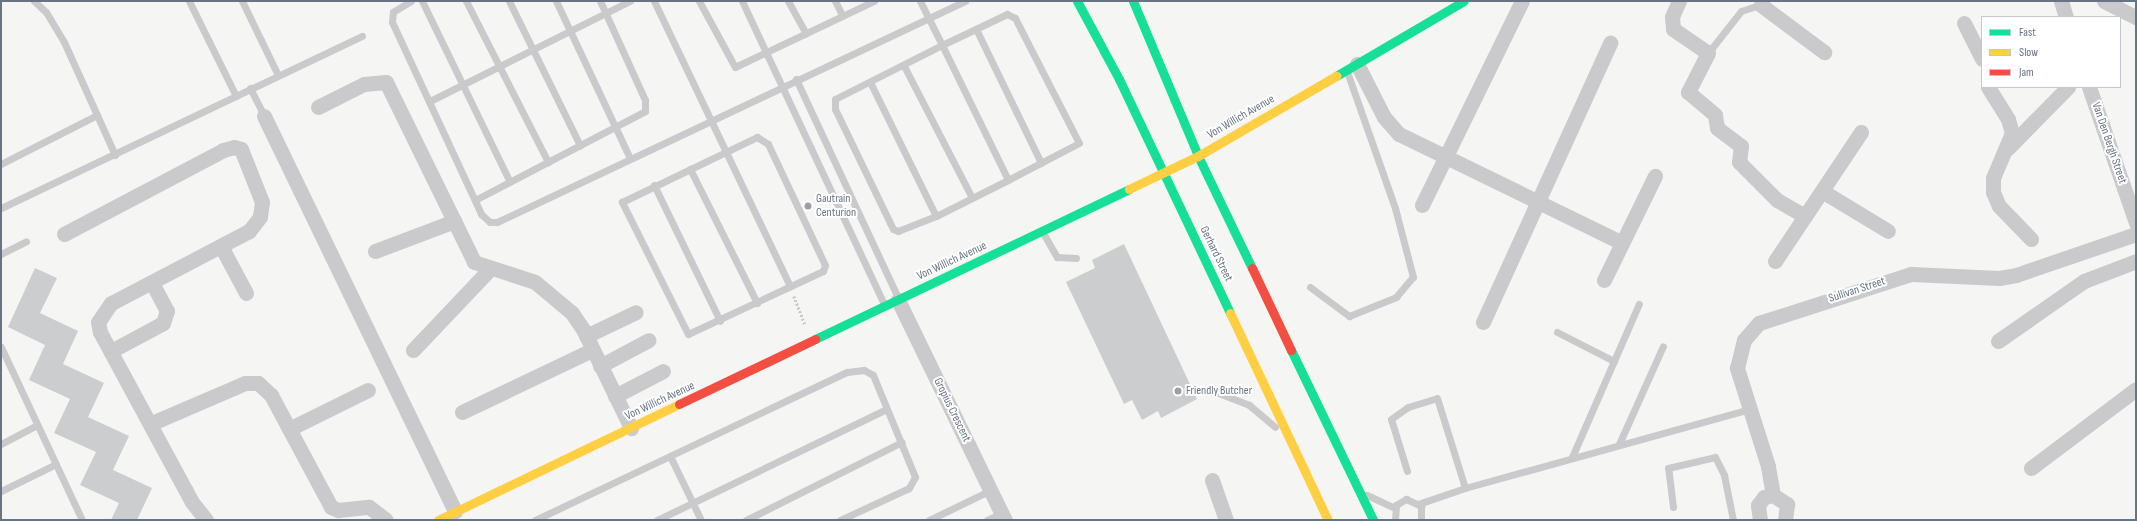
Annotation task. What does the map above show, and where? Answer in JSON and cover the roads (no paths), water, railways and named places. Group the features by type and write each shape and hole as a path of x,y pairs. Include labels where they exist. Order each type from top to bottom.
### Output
{"street":[{"name":"Gerhard Street","path":"1077,1 1119,79 1287,438 1328,520"},
{"path":"1132,1 1198,156 1373,520"},
{"name":"Von Willich Avenue","path":"438,520 1198,156 1464,1"},
{"path":"1422,205 1522,1"},
{"path":"1678,1 1672,17 1673,29 1708,54 1688,92 1715,115 1717,128 1741,146 1739,162 1777,200 1805,216"},
{"path":"2061,1 2066,16"},
{"path":"2104,1 2136,17"},
{"path":"1764,3 1824,52"},
{"path":"1964,23 1981,57"},
{"path":"1483,322 1536,200 1610,44"},
{"path":"1352,67 1390,126 1400,134 1447,155 1622,243"},
{"path":"318,107 364,84 386,82 474,262 490,269 524,277 543,287 579,322 631,428"},
{"path":"1989,88 2008,119 2012,133 2007,149 1993,178 1993,192 1999,206 2030,239"},
{"path":"2007,149 2067,88"},
{"name":"Van Den Bergh Street","path":"2089,88 2136,223"},
{"path":"264,116 455,511"},
{"path":"1775,261 1861,132"},
{"path":"64,234 234,146 241,150 246,160 260,195 262,209 249,231 222,248 111,303 103,312 98,326 152,424 192,502 206,520"},
{"path":"1604,280 1655,176"},
{"path":"1822,191 1888,231"},
{"path":"375,251 454,221"},
{"name":"Sullivan Street","path":"1773,495 1750,409 1737,368 1738,358 1744,340 1759,323 1911,274 1999,278 2016,275 2136,234"},
{"path":"222,248 246,293"},
{"path":"1998,341 2084,281 2136,262"},
{"path":"413,350 490,269"},
{"path":"111,351 164,323 167,310 152,283"},
{"name":"Gropius Crescent","path":"892,303 991,490 1003,517"},
{"path":"462,412 589,343 636,312"},
{"path":"600,366 649,340"},
{"path":"615,396 663,371"},
{"path":"152,424 255,382 271,395 331,507 338,510 369,507 386,520"},
{"path":"2031,468 2136,389"},
{"path":"289,429 368,390"},
{"path":"1212,480 1226,520"},
{"path":"1760,520 1758,505 1764,498 1773,495 1787,504 1785,520"}],"lane":[{"path":"35,3 44,1"},
{"path":"189,1 236,96"},
{"path":"242,1 278,75"},
{"path":"411,1 393,12 391,19 485,219 503,220 783,85 929,20 965,1"},
{"path":"422,1 461,85 510,182"},
{"path":"466,1 548,162"},
{"path":"509,1 580,145"},
{"path":"556,1 614,127 630,158"},
{"path":"475,200 645,111 645,100 600,1"},
{"path":"430,101 630,1"},
{"path":"654,1 728,152 790,286"},
{"path":"698,1 735,67 874,1"},
{"path":"742,1 892,303"},
{"path":"788,1 806,33"},
{"path":"834,1 842,16"},
{"path":"920,1 1008,180"},
{"path":"35,3 52,20 115,155"},
{"path":"1708,54 1741,11 1764,3"},
{"path":"1007,14 1015,18 1078,142 1077,145 936,216 898,231 893,229 834,104 835,99 904,66 942,45 1007,14"},
{"path":"976,29 1041,163"},
{"path":"1,208 115,155 250,88 362,36"},
{"path":"904,66 972,198"},
{"path":"1310,287 1349,316 1396,297 1413,277 1395,208 1352,67"},
{"path":"796,79 892,303"},
{"path":"870,82 936,216"},
{"path":"250,88 264,116"},
{"path":"1,164 97,115"},
{"path":"757,137 768,144 825,266 820,274 790,286 691,335 686,333 622,202 654,185 690,169 757,137"},
{"path":"690,169 758,303"},
{"path":"654,185 720,321"},
{"path":"1042,231 1057,257 1076,258"},
{"path":"1,254 26,241"},
{"path":"1572,457 1639,304"},
{"path":"1557,332 1614,361"},
{"path":"1619,444 1663,346"},
{"path":"1,347 82,520"},
{"path":"535,520 857,369 873,375 915,471 914,483 840,520"},
{"path":"1213,391 1260,412 1287,438"},
{"path":"1407,471 1391,419 1413,405 1437,398 1465,488"},
{"path":"657,520 888,409"},
{"path":"1395,508 1406,500 1418,504 1465,488 1572,457 1750,409"},
{"path":"1,444 37,425"},
{"path":"746,520 902,442"},
{"path":"670,456 701,520"},
{"path":"1673,507 1668,468 1715,457 1724,475 1733,520"},
{"path":"1,490 56,464"},
{"path":"1358,489 1395,508"},
{"path":"929,520 991,490"},
{"path":"1418,504 1421,520"},
{"path":"1395,508 1395,520"},
{"path":"987,520 1003,517"}],"place":[{"name":"Gautrain Centurion","path":"808,206"},
{"name":"Friendly Butcher","path":"1178,391"}]}
